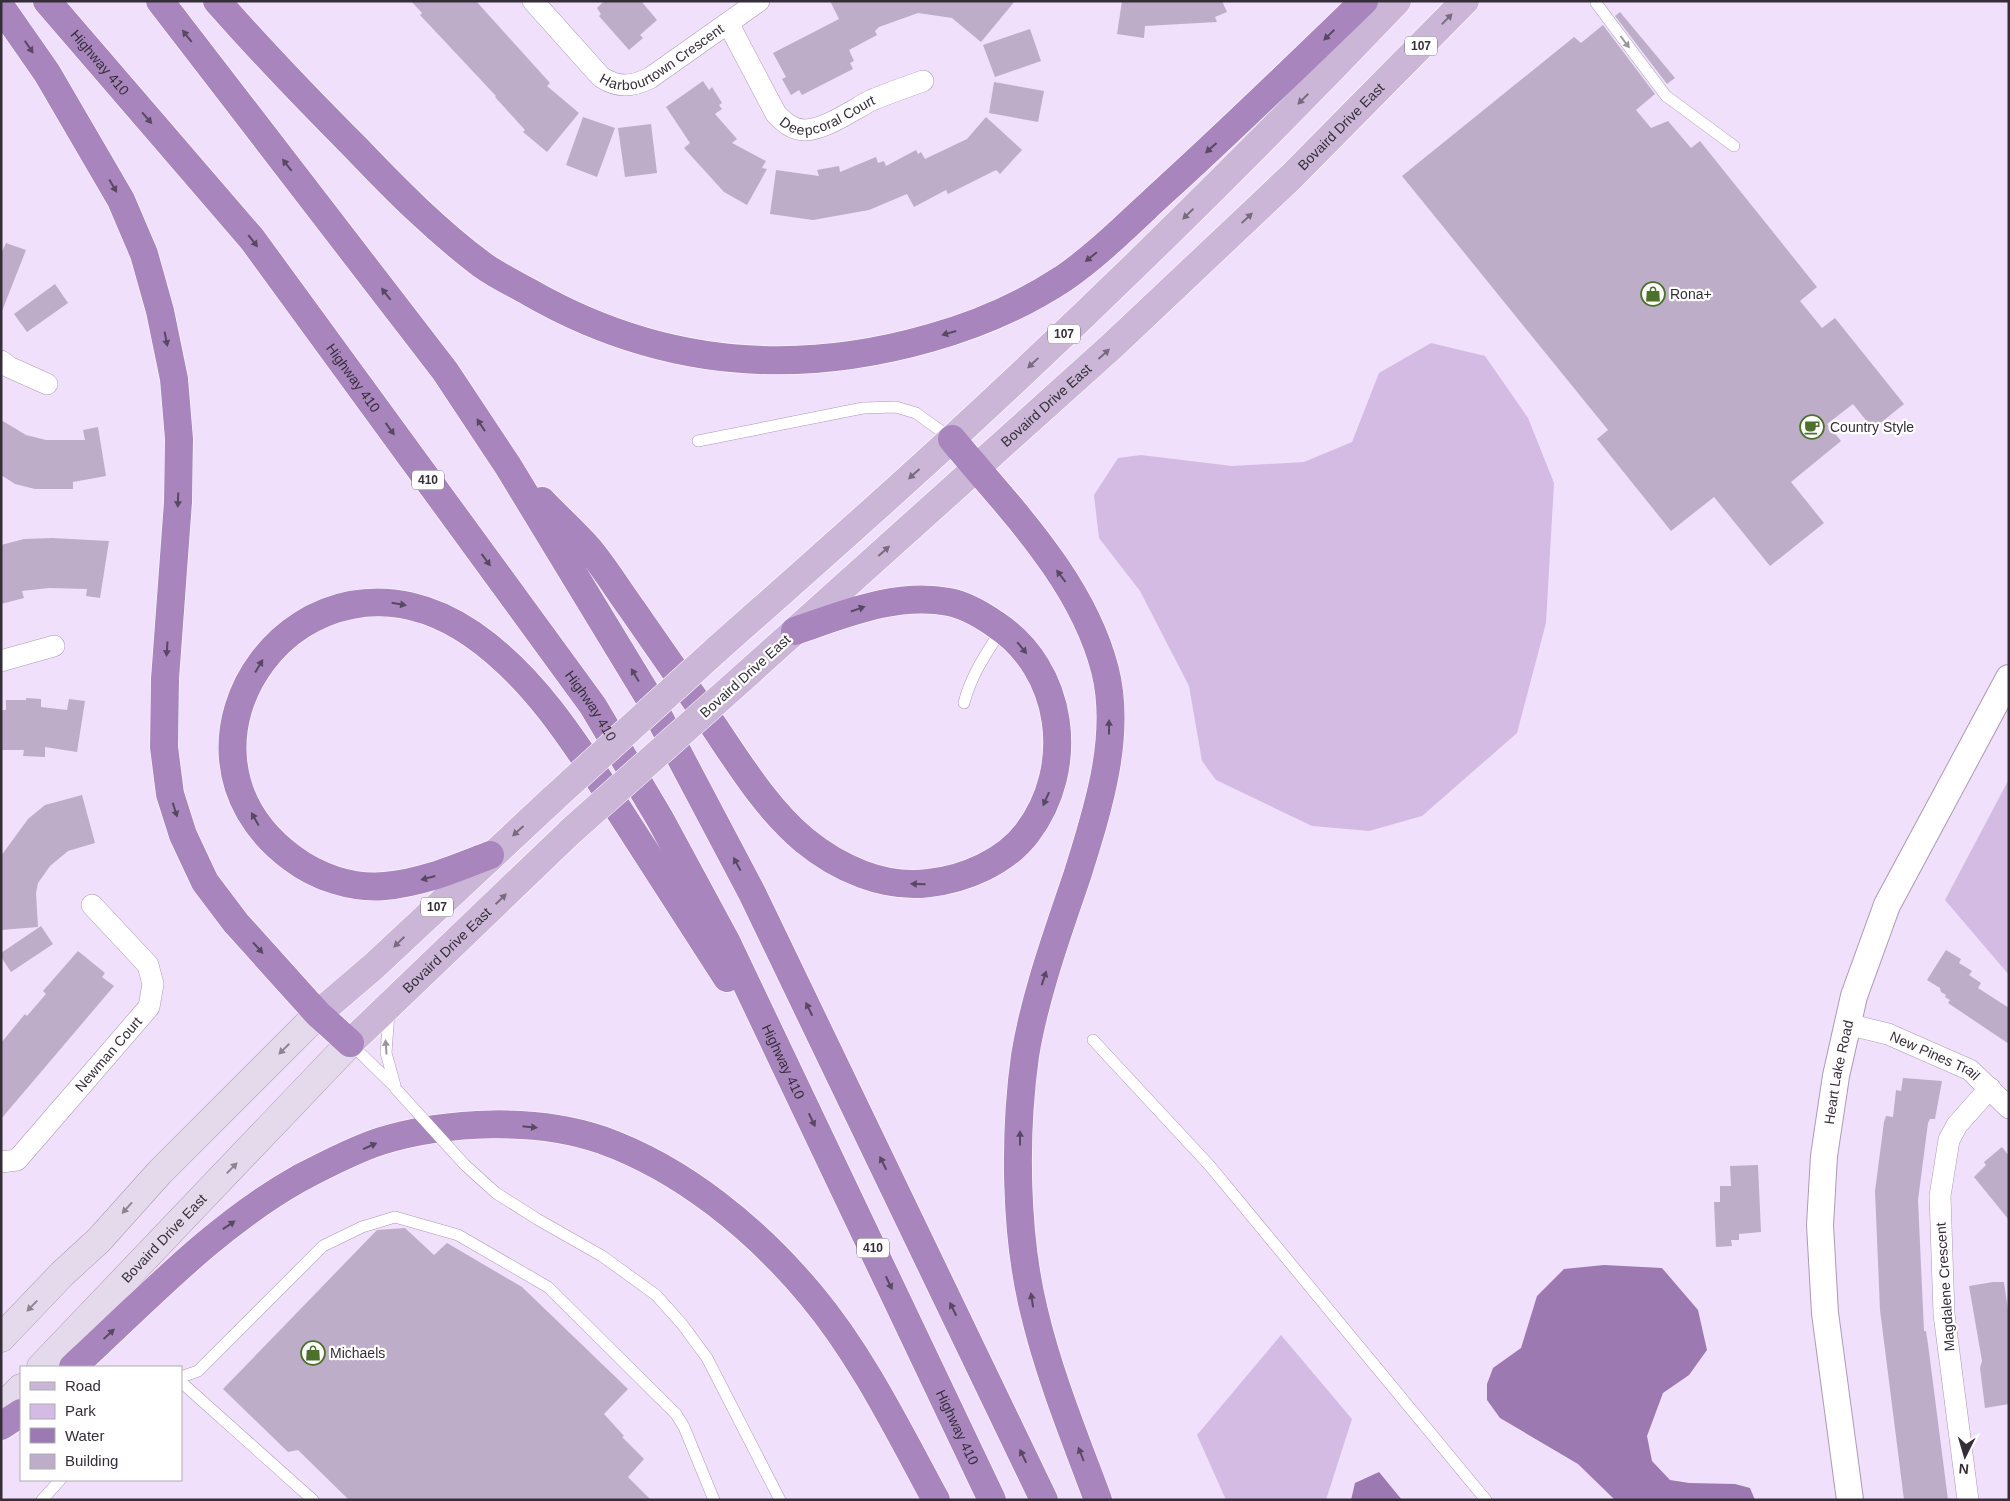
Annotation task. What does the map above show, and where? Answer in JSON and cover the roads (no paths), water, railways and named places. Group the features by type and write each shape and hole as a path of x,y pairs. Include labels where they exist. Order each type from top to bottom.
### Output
{"highway":[{"name":"Highway 410","path":"47,1 252,239 593,706 660,819 753,997 992,1500"},
{"path":"160,1 445,371 508,466 649,698 752,893 1044,1500"},
{"path":"217,1 287,78 419,213 483,266 562,311 649,344 692,354 777,362 819,360 867,354 966,328 1038,294 1066,277 1101,248 1219,141 1364,1"},
{"path":"1,7 47,73 121,200 144,254 160,311 174,379 179,439 178,502 165,679 164,748 170,794 183,835 205,882 236,923 318,1014 350,1043"},
{"path":"952,439 1071,588 1092,633 1106,671 1110,732 1106,776 1094,823 1040,992 1025,1056 1020,1127 1019,1220 1034,1311 1068,1420 1098,1500"},
{"path":"508,466 590,550 763,796 803,839 828,858 860,874 894,883 927,884 975,872 1007,852 1026,835 1039,815 1052,785 1058,753 1058,725 1044,682 1032,660 1010,634 982,615 951,602 915,599 869,606 795,630"},
{"path":"490,855 435,876 405,884 364,886 326,877 304,867 266,835 244,797 235,775 233,737 237,714 246,688 264,658 282,637 310,618 337,607 376,603 394,603 421,609 471,633 518,674 565,728 727,978 753,997"},
{"path":"74,1366 221,1231 300,1178 380,1142 434,1131 502,1124 555,1129 600,1140 677,1176 719,1206 772,1253 811,1294 849,1346 936,1500"},
{"path":"1,1426 20,1414"}],"main road":[{"name":"107","path":"318,1014 374,966 490,855 952,439 1196,206 1397,1"},
{"name":"Bovaird Drive East","path":"43,1366 350,1043 571,832 1112,346 1284,184 1464,1"},
{"path":"1,1338 62,1274 98,1240 160,1172 318,1014"},
{"path":"1,1409 20,1389"}],"street":[{"name":"Harbourtown Crescent","path":"533,1 601,77 610,83 621,86 636,85 650,78 759,1"},
{"name":"Deepcoral Court","path":"728,23 776,114 784,123 796,129 807,130 822,126 873,100 923,81"},
{"path":"1,361 9,368 47,384"},
{"path":"1,661 54,646"},
{"name":"Heart Lake Road","path":"1850,1500 1826,1312 1820,1225 1828,1122 1854,996 1887,906 2009,678"},
{"name":"Newman Court","path":"1,1162 17,1160 149,1007 153,984 148,965 92,906"},
{"name":"New Pines Trail","path":"1847,1024 1888,1034 1970,1070 2009,1108"},
{"name":"Magdalene Crescent","path":"1968,1500 1944,1314 1940,1196 1949,1140 1962,1119 1990,1088"}],"lane":[{"path":"1596,4 1666,96 1734,146"},
{"path":"698,441 863,408 896,407 916,413 952,439"},
{"path":"964,703 969,684 978,665 1002,628"},
{"path":"390,1005 385,1044 396,1088"},
{"path":"1093,1040 1210,1166 1486,1500"},
{"path":"350,1043 396,1088 465,1165 496,1193 536,1219 602,1256 656,1295 682,1324 707,1358 780,1500"},
{"path":"182,1377 198,1371 323,1246 362,1228 395,1217 458,1235 548,1287 676,1414 684,1427 714,1500"},
{"path":"182,1383 312,1500"},
{"path":"42,1500 59,1481"}],"water":[{"path":"1604,1265 1662,1268 1698,1310 1707,1350 1689,1375 1663,1393 1647,1436 1652,1461 1670,1480 1689,1483 1735,1484 1750,1488 1755,1500 1615,1500 1578,1464 1500,1418 1487,1400 1487,1384 1493,1368 1521,1348 1537,1296 1564,1269"},
{"path":"1379,1472 1402,1500 1351,1500 1355,1483"}],"place":[{"name":"Rona+","path":"1653,294"},
{"name":"Country Style","path":"1812,427"},
{"name":"Michaels","path":"313,1353"}]}
